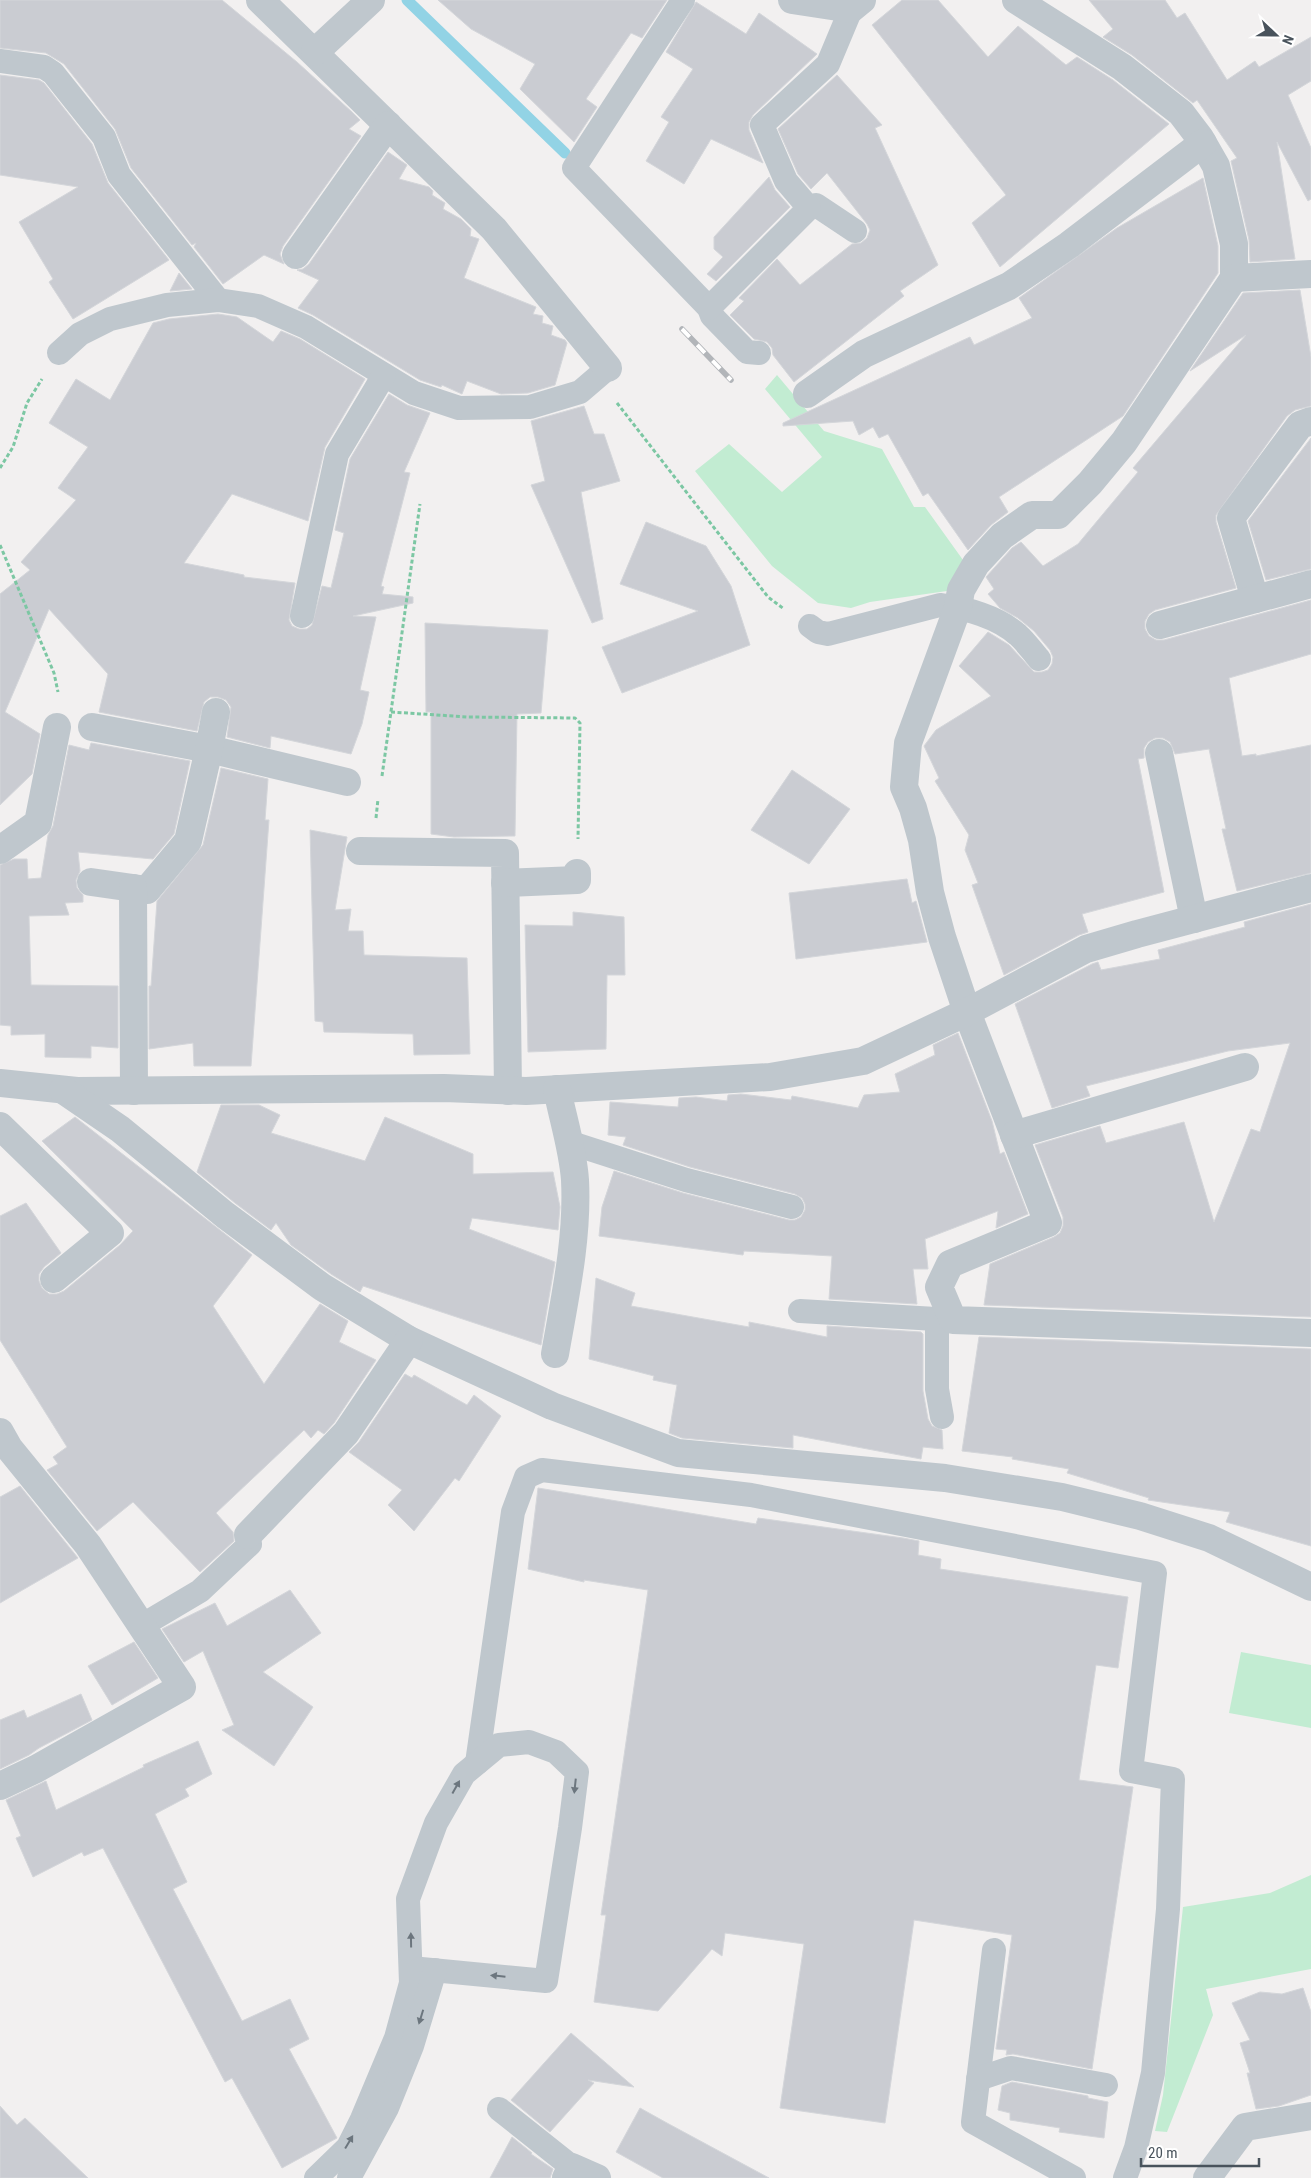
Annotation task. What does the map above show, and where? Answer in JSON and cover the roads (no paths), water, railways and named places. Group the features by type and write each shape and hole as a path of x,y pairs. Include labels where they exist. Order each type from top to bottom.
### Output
{"street":[{"path":"260,0 494,229 608,368"},
{"path":"315,52 371,0"},
{"path":"792,0 856,4"},
{"path":"1016,0 1122,67 1181,114 1203,143 1216,166 1226,201 1234,244 1234,278 1129,434 1090,483 1058,515 1032,515 1002,536 976,564 961,590 958,607 908,743 904,787 913,808 922,840 930,892 942,937 967,1012 1048,1223 950,1264 939,1287 945,1320 1311,1334"},
{"path":"296,255 388,125"},
{"path":"807,394 864,354 1009,286 1069,245 1203,143"},
{"path":"1234,278 1311,274"},
{"path":"1255,599 1231,518 1300,425 1311,422"},
{"path":"1160,625 1311,584"},
{"path":"91,882 147,890 188,842 210,749 216,712"},
{"path":"0,850 38,823 57,727"},
{"path":"92,727 210,749 347,782"},
{"path":"1159,753 1194,919"},
{"path":"366,851 505,852 508,1091"},
{"path":"505,883 576,880 577,872"},
{"path":"133,888 134,1091"},
{"path":"0,1083 63,1090 444,1088 508,1091 770,1077 862,1061 967,1012 1086,949 1311,888"},
{"path":"1014,1135 1245,1067"},
{"path":"555,1354 576,1223 575,1178 557,1089"},
{"path":"63,1090 120,1129 225,1215 322,1287 409,1340 552,1406 678,1453 945,1478 1062,1497 1140,1516 1209,1538 1311,1587"},
{"path":"0,1126 110,1233 54,1279"},
{"path":"248,1535 346,1434 409,1340"},
{"path":"0,1432 9,1448 88,1545 182,1687 36,1769 0,1786"},
{"path":"1207,2178 1245,2127 1311,2116"},
{"path":"569,2172 597,2178"}],"lane":[{"path":"683,0 574,168 709,308 712,316 747,352 759,353"},
{"path":"809,208 786,181 762,126 828,64 856,4"},
{"path":"0,61 44,67 53,73 104,137 119,175 218,300"},
{"path":"709,308 809,208 816,206 855,231"},
{"path":"59,353 80,334 110,319 167,305 218,300 258,306 306,327 414,392 458,408 530,407 580,392 608,368"},
{"path":"302,616 337,454 384,375"},
{"path":"810,626 818,632 828,634 940,605 958,607 1004,625 1018,635 1038,659"},
{"path":"568,1142 686,1180 792,1207"},
{"path":"800,1311 945,1320 937,1389 942,1417"},
{"path":"477,1763 512,1512 526,1477 542,1470 751,1495 1154,1574 1131,1770 1172,1779 1168,1909 1153,2073 1136,2148 1126,2178"},
{"path":"141,1626 200,1591 250,1544 248,1535"},
{"path":"316,2178 348,2147 362,2119 396,2038 411,1983 408,1899 436,1823 464,1774 499,1745 529,1742 556,1752 576,1772 570,1828 546,1981 411,1968"},
{"path":"994,1950 973,2122 1074,2178"},
{"path":"349,2178 387,2108 405,2064 435,1970"},
{"path":"978,2079 1011,2068 1106,2085"},
{"path":"499,2109 569,2172"}],"waterway":[{"path":"407,0 565,153"}],"railway":[{"path":"682,329 731,380"}]}
